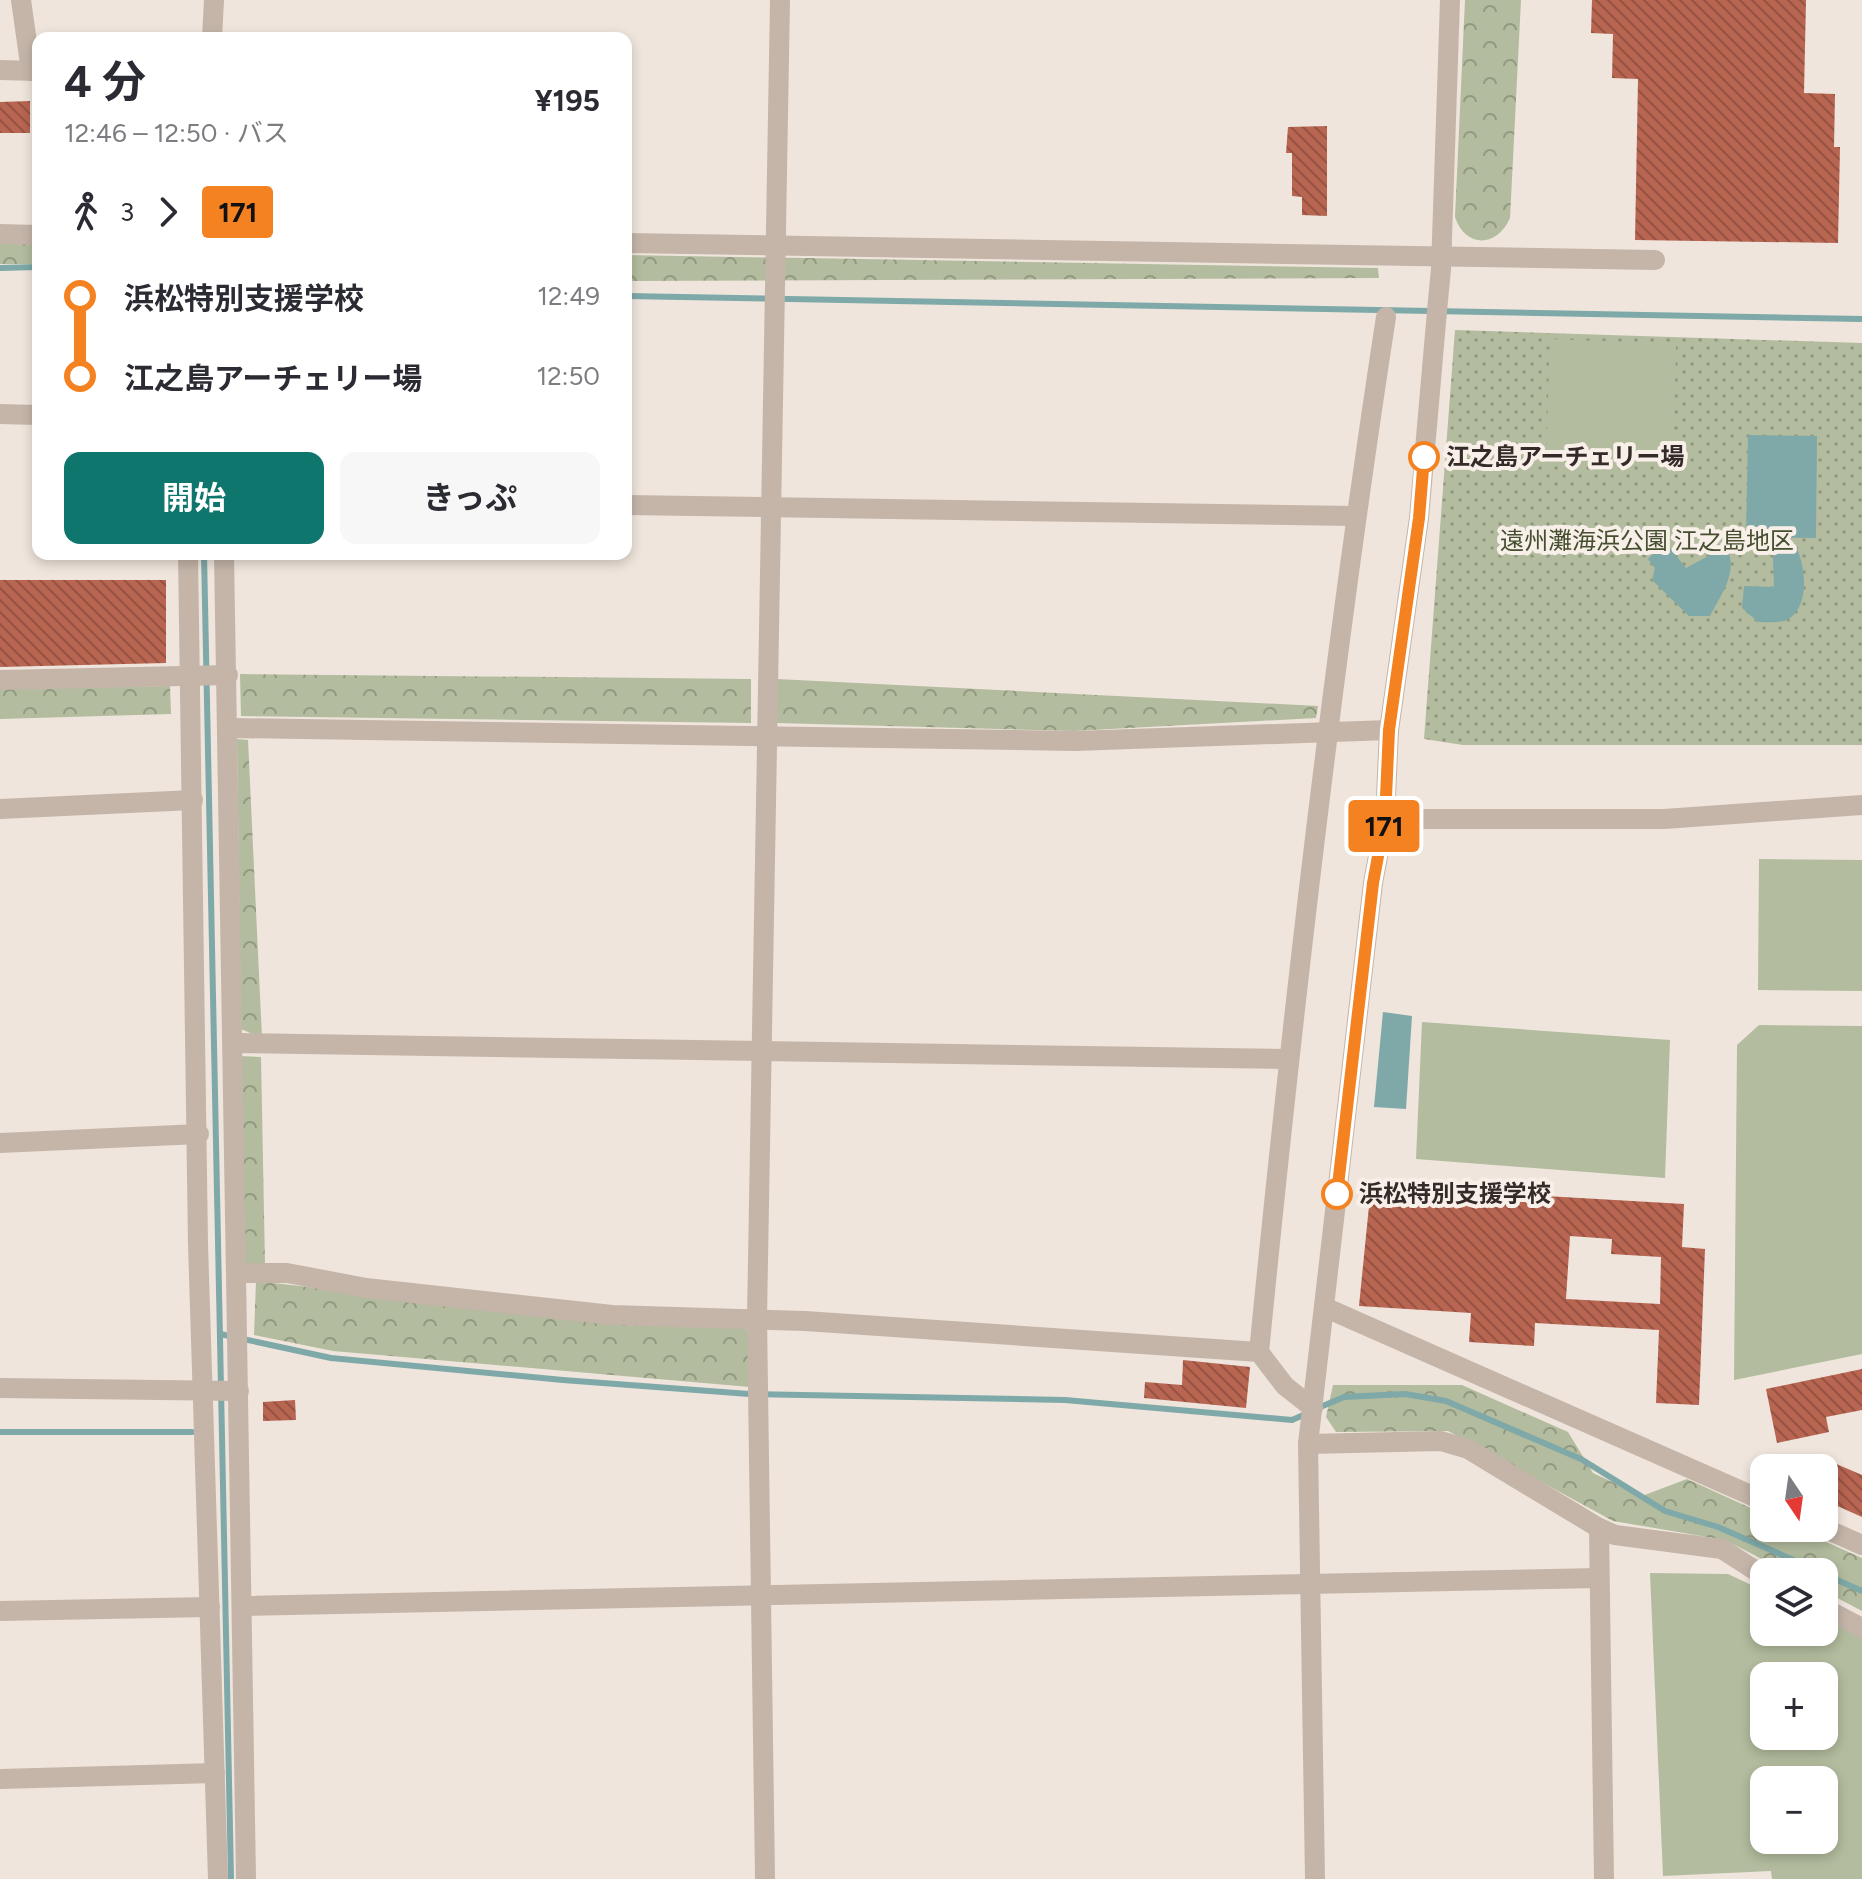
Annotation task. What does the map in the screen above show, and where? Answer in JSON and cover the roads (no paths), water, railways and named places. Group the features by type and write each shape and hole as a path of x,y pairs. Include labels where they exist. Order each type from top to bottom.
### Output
{"street":[{"path":"21,0 32,56"},
{"path":"212,32 214,0"},
{"path":"765,1879 757,1318 780,0"},
{"path":"1315,1879 1308,1444 1373,883 1385,819 1389,730 1419,518 1442,262 1450,0"},
{"path":"0,70 32,71"},
{"path":"0,234 32,235"},
{"path":"632,243 776,251 1442,262 1655,260"},
{"path":"1313,1408 1285,1386 1259,1352 1287,1059 1327,730 1355,516 1386,317"},
{"path":"0,414 32,415"},
{"path":"632,505 1355,516"},
{"path":"188,560 199,1134 242,1606 246,1879"},
{"path":"218,1879 210,1607 222,1391 237,1273 230,728 224,560"},
{"path":"0,680 228,675"},
{"path":"230,728 1075,741 1389,730"},
{"path":"0,809 193,800"},
{"path":"1385,819 1664,819 1862,805"},
{"path":"235,1043 1287,1059"},
{"path":"0,1143 199,1134"},
{"path":"237,1273 287,1273 366,1288 612,1315 757,1318 1259,1352"},
{"path":"1324,1307 1750,1495"},
{"path":"0,1388 222,1391"},
{"path":"1308,1444 1441,1441 1468,1449 1615,1535 1722,1549 1750,1567"},
{"path":"1599,1528 1604,1879"},
{"path":"1838,1534 1862,1545"},
{"path":"242,1606 1599,1578"},
{"path":"0,1611 210,1607"},
{"path":"1838,1615 1862,1628"},
{"path":"0,1779 215,1773"}],"water":[{"path":"1748,435 1817,436 1816,538 1746,537"},
{"path":"1665,542 1686,568 1712,554 1729,553 1729,578 1710,616 1689,616 1652,580 1655,568 1648,559"},
{"path":"1796,547 1804,576 1799,608 1784,621 1758,622 1742,608 1744,586 1774,587 1773,556"},
{"path":"1383,1012 1412,1016 1406,1109 1374,1107"}],"waterway":[{"path":"0,268 32,267"},
{"path":"632,296 1862,319"},
{"path":"204,560 231,1879"},
{"path":"220,1334 331,1358 749,1394 1065,1400 1292,1420 1308,1413"},
{"path":"1318,1408 1344,1397 1405,1394 1446,1401 1581,1459 1665,1511 1718,1527 1789,1558"},
{"path":"0,1432 192,1432"},
{"path":"1838,1580 1862,1591"}],"place":[{"name":"江之島アーチェリー場","path":"1424,457"},
{"name":"浜松特別支援学校","path":"1337,1194"}],"park label":[{"name":"遠州灘海浜公園 江之島地区","path":"1647,541"}]}
